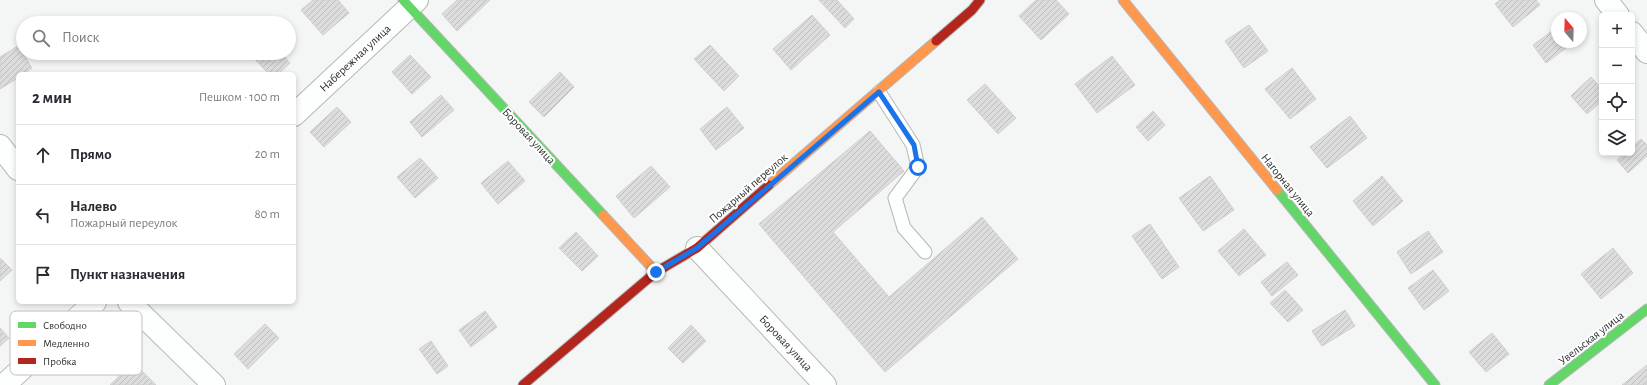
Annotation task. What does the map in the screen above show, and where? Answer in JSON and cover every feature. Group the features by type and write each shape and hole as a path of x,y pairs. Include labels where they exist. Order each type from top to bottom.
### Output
{"street":[{"name":"Нагорная улица","path":"1123,0 1435,385"},
{"path":"1606,0 1616,12"},
{"name":"Набережная улица","path":"296,113 409,2"},
{"name":"Боровая улица","path":"409,2 656,272"},
{"name":"Пожарный переулок","path":"526,382 656,272 697,248 879,92 974,3"},
{"path":"1635,37 1647,52"},
{"path":"0,146 16,166"},
{"name":"Боровая улица","path":"697,248 825,385"},
{"path":"85,311 93,304"},
{"path":"131,304 138,311"},
{"name":"Увельская улица","path":"1549,385 1647,309"},
{"path":"142,315 214,385"},
{"path":"4,385 15,375"}],"lane":[{"path":"879,92 914,145 918,167 895,198 904,228 925,252"},
{"path":"511,385 526,382"}],"building":[{"path":"313,0 338,0 349,13 323,35 301,10"},
{"path":"457,0 490,0 457,31 442,14"},
{"path":"819,0 837,0 854,19 845,28"},
{"path":"1036,0 1056,0 1069,14 1041,40 1019,16"},
{"path":"1500,0 1536,0 1540,5 1513,27 1495,4"},
{"path":"812,15 830,35 791,70 773,49"},
{"path":"1249,25 1268,51 1244,68 1225,41"},
{"path":"1551,32 1551,48 1566,48 1546,63 1533,45"},
{"path":"710,45 739,76 724,91 694,59"},
{"path":"16,47 16,60 27,60 32,68 26,72 16,72 16,79 0,89 0,57"},
{"path":"410,55 431,77 412,94 392,72"},
{"path":"1112,56 1135,85 1097,113 1075,84"},
{"path":"256,60 287,60 290,63 280,72 267,72"},
{"path":"1292,68 1316,99 1290,119 1265,89"},
{"path":"560,72 574,87 544,117 529,102"},
{"path":"1591,77 1599,86 1599,104 1587,114 1571,96"},
{"path":"985,84 1016,118 998,134 967,100"},
{"path":"441,95 454,110 422,137 410,122"},
{"path":"337,107 351,122 324,147 310,132"},
{"path":"727,107 744,128 716,150 700,129"},
{"path":"1153,111 1165,125 1148,141 1136,127"},
{"path":"1350,116 1367,138 1327,168 1310,147"},
{"path":"870,131 904,171 833,232 889,297 982,217 1018,259 885,372 759,224"},
{"path":"1641,139 1647,145 1647,156 1628,173 1617,160 1622,156 1635,156 1635,144"},
{"path":"420,158 438,178 415,198 397,177"},
{"path":"508,161 525,181 498,204 481,183"},
{"path":"651,166 670,187 634,218 616,196"},
{"path":"1210,176 1234,210 1203,231 1179,198"},
{"path":"1382,176 1403,201 1373,226 1353,201"},
{"path":"1150,224 1179,267 1162,279 1132,236"},
{"path":"1244,229 1266,255 1239,276 1218,251"},
{"path":"1428,231 1443,252 1411,274 1397,252"},
{"path":"576,232 598,256 582,271 559,248"},
{"path":"1613,248 1633,273 1601,299 1581,274"},
{"path":"0,258 12,270 0,281"},
{"path":"1287,262 1298,275 1272,296 1261,282"},
{"path":"1433,270 1449,291 1424,310 1408,288"},
{"path":"1285,290 1303,310 1288,322 1270,303"},
{"path":"1345,310 1355,326 1322,346 1312,331"},
{"path":"485,311 497,327 471,347 459,330"},
{"path":"265,324 279,338 248,369 234,354"},
{"path":"691,325 706,341 683,363 668,348"},
{"path":"0,328 9,338 0,346"},
{"path":"1492,333 1509,354 1486,372 1469,352"},
{"path":"431,341 448,366 437,374 419,349"},
{"path":"1647,365 1647,385 1622,385"},
{"path":"142,371 156,385 110,385 120,375 142,375"}],"traffic: fast":[{"path":"403,0 603,215"},
{"path":"1277,190 1435,385"},
{"path":"1549,385 1647,309"}],"traffic: slow":[{"path":"1123,0 1277,190"},
{"path":"769,185 936,41"},
{"path":"603,215 656,272"}],"traffic: jam":[{"path":"936,41 972,10 980,0"},
{"path":"523,385 656,272 697,248 769,185"}],"route":[{"path":"656,272 697,248 879,92 914,145 918,167"}]}
